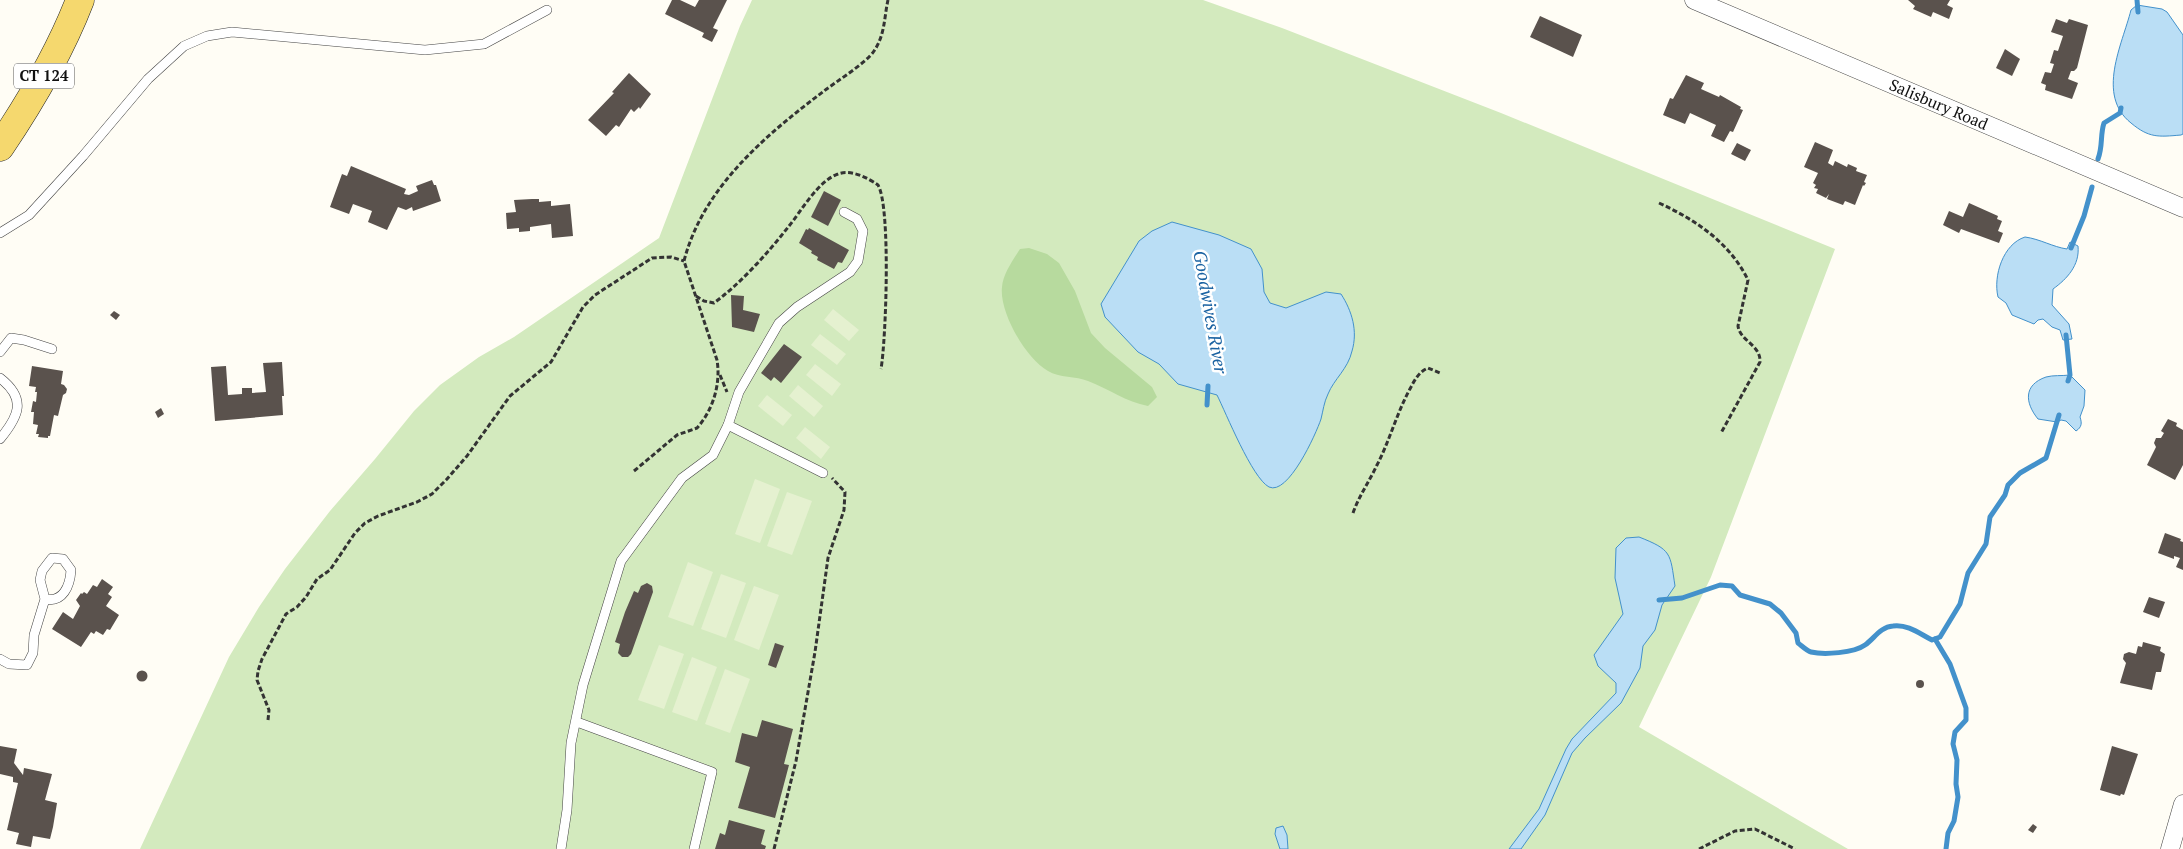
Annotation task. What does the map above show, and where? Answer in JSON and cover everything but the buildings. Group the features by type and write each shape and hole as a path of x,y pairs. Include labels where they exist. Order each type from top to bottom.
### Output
{"main road":[{"name":"CT 124","path":"0,147 27,107 72,22 80,0"}],"street":[{"name":"Salisbury Road","path":"1694,0 2183,208"},
{"path":"2170,849 2183,804"}],"lane":[{"path":"0,233 29,215 83,156 148,79 184,46 207,36 240,32 424,50 484,44 547,10"},
{"path":"561,849 567,810 571,743 583,685 621,561 682,478 713,455 728,425 739,392 779,324 797,307 850,272 858,261 863,230 857,219 844,212"},
{"path":"0,352 11,338 52,349"},
{"path":"0,378 15,393 18,405 15,418 0,439"},
{"path":"728,425 823,474"},
{"path":"0,659 9,664 27,665 33,653 34,635 44,600 40,586 42,571 52,558 63,560 70,570 66,590 55,600 44,600"},
{"path":"576,722 712,772 694,849"}],"path":[{"path":"634,471 677,435 697,428 711,405 720,375 717,360 684,261 701,219 730,174 776,129 874,52 882,37 888,0"},
{"path":"696,296 704,301 714,303 754,267 790,226 808,200 828,179 839,173 848,172 860,175 878,185 883,201 886,285 884,352 881,369"},
{"path":"1659,203 1690,218 1727,248 1736,258 1748,280 1738,326 1739,333 1757,350 1760,362 1721,433"},
{"path":"268,720 269,710 258,680 258,671 262,659 286,614 297,607 306,597 317,579 330,570 355,533 365,523 378,516 417,502 432,494 467,456 510,396 550,362 583,307 595,295 652,258 671,257 684,261"},
{"path":"1353,513 1357,502 1378,465 1410,388 1418,375 1428,368 1440,373"},
{"path":"774,849 796,761 815,652 828,558 844,510 845,492 835,480 823,474"},
{"path":"1699,849 1735,831 1755,829 1795,849"}],"green space":[{"path":"752,0 1203,0 1282,28 1501,113 1835,249 1711,577 1639,727 1848,849 140,849 229,657 259,607 285,569 330,511 414,411 440,385 479,357 514,337 659,238 740,26"},
{"path":"1029,248 1047,254 1059,263 1075,291 1091,333 1105,348 1152,387 1157,397 1148,406 1132,402 1088,381 1052,373 1040,365 1023,346 1009,321 1002,297 1002,287 1006,272 1020,249"},
{"path":"833,309 859,330 849,341 824,320"},
{"path":"820,334 846,354 837,365 811,345"},
{"path":"815,364 841,384 832,396 806,375"},
{"path":"798,385 823,406 814,417 789,396"},
{"path":"767,395 792,415 783,426 758,406"},
{"path":"805,427 830,447 821,459 796,438"},
{"path":"755,479 780,489 760,543 735,534"},
{"path":"787,492 812,501 792,555 767,546"},
{"path":"688,562 713,572 693,626 668,617"},
{"path":"721,574 746,583 726,638 701,629"},
{"path":"754,586 779,595 759,650 734,640"},
{"path":"659,645 684,654 664,709 638,700"},
{"path":"692,657 717,667 697,721 672,712"},
{"path":"725,669 750,679 730,733 705,724"}],"water":[{"path":"2137,5 2162,9 2167,12 2183,35 2183,134 2181,135 2160,136 2149,134 2137,128 2121,112 2115,98 2113,84 2114,69 2131,10"},
{"path":"1172,222 1219,235 1251,249 1262,269 1264,292 1270,303 1286,308 1326,292 1341,294 1348,307 1354,329 1354,344 1350,357 1328,394 1321,419 1300,462 1284,482 1276,487 1269,487 1262,481 1247,459 1217,395 1178,384 1159,364 1138,352 1105,317 1101,304 1139,241 1152,231"},
{"path":"2025,237 2067,249 2070,242 2078,246 2077,259 2072,271 2053,289 2052,305 2069,324 2072,339 2063,340 2060,330 2052,327 2043,319 2038,320 2034,324 2012,315 2006,303 1998,297 1997,280 2001,262 2011,246"},
{"path":"2070,375 2085,390 2084,406 2080,417 2081,425 2076,431 2066,421 2061,420 2057,422 2038,419 2031,407 2028,395 2033,385 2039,380 2049,376"},
{"path":"1639,537 1658,546 1668,554 1675,586 1662,605 1655,630 1643,646 1640,668 1621,703 1572,753 1545,815 1521,849 1509,849 1539,809 1572,739 1616,693 1616,683 1598,666 1594,655 1623,614 1615,578 1616,548 1626,538"},
{"path":"1283,826 1287,835 1288,849 1280,849 1275,834 1276,828"}],"waterway":[{"path":"2137,0 2138,12"},
{"path":"2098,159 2104,123 2120,113 2121,108"},
{"path":"2071,248 2084,216 2092,187"},
{"path":"2066,335 2070,375 2068,381"},
{"name":"Goodwives River","path":"1207,405 1208,386"},
{"path":"1659,600 1682,598 1720,585 1732,586 1740,595 1770,604 1781,613 1796,633 1798,643 1808,651 1817,653 1839,653 1860,648 1881,631 1893,626 1904,626 1932,640 1940,637 1960,604 1968,573 1986,544 1990,517 2005,495 2008,485 2020,473 2046,458 2059,415"},
{"path":"1935,639 1950,664 1966,708 1966,720 1955,732 1953,744 1957,760 1956,784 1958,797 1954,821 1948,833 1946,849"}]}
